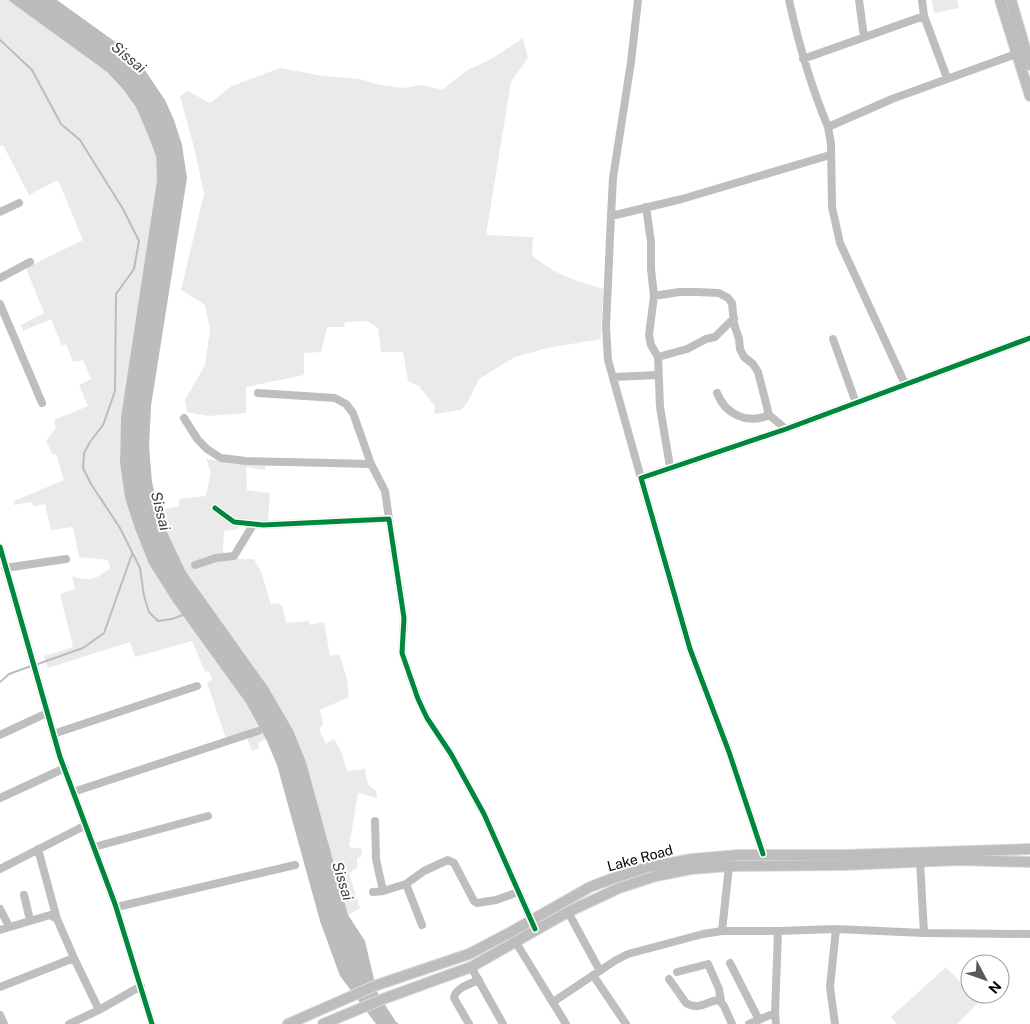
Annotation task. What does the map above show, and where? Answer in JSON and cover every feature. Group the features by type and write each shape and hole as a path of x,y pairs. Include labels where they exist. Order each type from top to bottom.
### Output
{"main road":[{"path":"1000,0 1030,96"},
{"path":"1010,0 1027,45 1030,65"},
{"name":"Lake Road","path":"324,1024 382,999 471,967 515,941 533,925 590,887 611,878 648,867 692,859 763,854 845,855 1030,849"},
{"name":"Lake Road","path":"288,1024 377,985 469,954 619,888 656,876 729,866 844,865 920,861 1030,862"}],"street":[{"path":"638,0 631,62 613,178 606,327 608,360 688,643 729,752 763,854"},
{"path":"789,0 803,59 817,102 828,127 831,144 832,208 840,243 906,384"},
{"path":"859,0 864,37"},
{"path":"922,0 924,16 948,78"},
{"path":"803,59 924,16"},
{"path":"828,127 892,99 1016,54"},
{"path":"611,216 682,199 830,156"},
{"path":"1,210 20,203"},
{"path":"646,207 651,242 654,296 649,336 658,358 661,415 670,467"},
{"path":"0,278 30,262"},
{"path":"654,296 679,292 719,293 728,298 732,304 740,339 740,349 744,357 753,364 758,372 769,415 786,428"},
{"path":"0,304 42,403"},
{"path":"658,358 687,349 706,338 715,337 734,318"},
{"path":"641,478 856,403 1030,338"},
{"path":"833,339 856,403"},
{"path":"613,376 658,375"},
{"path":"258,393 335,398 346,404 353,413 370,464 384,491 404,618 402,654 423,708 473,792 533,925"},
{"path":"717,393 720,402 734,415 756,419 769,415"},
{"path":"184,418 198,440 207,449 221,458 246,461 370,464"},
{"path":"215,508 234,522 253,524 290,525 389,519"},
{"path":"195,565 216,558 234,556 253,524"},
{"path":"0,547 4,573 53,734 116,907 152,1024"},
{"path":"4,573 66,560"},
{"path":"53,734 198,686"},
{"path":"0,734 47,713"},
{"path":"73,792 258,731"},
{"path":"0,798 64,768"},
{"path":"94,846 208,816"},
{"path":"375,821 376,859 383,891"},
{"path":"0,869 86,825"},
{"path":"38,849 57,919 99,1010"},
{"path":"373,892 406,884 424,871 448,860 454,863 474,901 477,903 496,900 518,892"},
{"path":"920,861 924,933"},
{"path":"116,907 294,865"},
{"path":"722,931 729,866"},
{"path":"406,884 422,925"},
{"path":"24,895 30,920"},
{"path":"0,909 9,926"},
{"path":"568,912 600,971"},
{"path":"0,930 50,915 57,919"},
{"path":"835,1024 830,986 836,929"},
{"path":"552,1002 628,954 703,934 722,931 778,932 836,929 924,933 1030,934"},
{"path":"776,1024 778,932"},
{"path":"515,941 566,1024"},
{"path":"0,987 74,958"},
{"path":"730,963 758,1020"},
{"path":"677,972 708,964 719,990 721,1001 732,1024"},
{"path":"471,967 503,1024"},
{"path":"593,975 626,1024"},
{"path":"670,979 690,1006 699,1006 717,1000 721,1001"},
{"path":"469,1024 454,998 454,994 479,980"},
{"path":"69,1024 99,1010 141,986"},
{"path":"749,1024 775,1013"},
{"path":"0,1015 4,1024"}],"shaded area":[{"path":"0,0 8,0 107,72 136,107 156,156 157,180 121,417 120,463 125,498 149,564 173,602 246,703 266,739 258,743 259,748 252,751 247,738 228,744 207,683 212,680 209,671 205,672 192,641 135,657 130,642 48,668 44,656 73,647 60,594 75,589 72,576 92,579 110,568 108,560 79,557 73,527 51,530 45,504 34,506 31,502 14,505 14,501 64,480 56,454 53,455 46,441 56,428 54,420 88,406 79,385 91,379 83,360 73,362 66,344 62,346 51,319 23,331 21,325 44,313 26,268 83,240 58,180 29,195 3,145 0,146"},
{"path":"932,0 957,0 959,8 934,13"},
{"path":"523,38 528,58 511,82 486,235 533,237 532,255 540,262 566,276 603,289 601,339 547,348 515,357 479,379 467,403 461,410 434,414 435,406 419,386 408,381 403,352 381,352 378,328 367,321 345,322 344,327 327,327 321,352 304,353 304,375 246,387 246,413 208,416 187,412 185,400 205,365 210,330 205,305 181,290 204,194 180,96 188,91 210,103 232,86 280,68 323,76 359,79 380,85 403,88 422,85 442,90 466,71 493,58"},
{"path":"206,459 266,466 265,470 246,467 247,490 270,493 268,523 238,519 238,529 224,531 223,552 238,559 254,559 261,572 271,604 278,603 282,606 286,623 309,621 310,625 324,622 330,656 339,654 347,679 349,697 320,710 323,725 319,729 326,744 334,739 341,751 347,771 365,769 368,784 376,791 377,798 358,793 349,847 362,849 361,857 357,858 357,868 349,873 360,908 348,915 306,762 293,730 268,687 186,572 166,530 160,510 179,506 179,499 206,496 211,472"},
{"path":"946,967 960,982 960,1004 977,1004 957,1024 897,1024 891,1017"}],"water":[{"name":"Sissai","path":"8,0 57,0 121,46 142,66 165,100 174,120 182,145 187,178 151,406 149,446 152,482 156,499 166,530 186,572 268,687 293,730 306,762 348,915 365,941 377,992 399,1024 376,1024 340,976 320,921 277,765 266,739 246,703 173,602 149,564 125,498 120,463 121,417 157,180 156,156 148,135 136,107 107,72"}],"waterway":[{"path":"0,40 32,70 61,124 80,140 123,209 139,241 134,269 116,294 115,391 103,425 84,453 83,468 91,484 120,528 140,568 144,596 149,612 158,621 183,615"},
{"path":"35,665 83,648 104,633 132,554"},
{"path":"0,682 9,674 31,666"}],"cycle path":[{"path":"763,854 729,752 690,649 641,478 786,429 1030,338"},
{"path":"215,508 234,522 263,525 389,519 404,618 402,653 418,699 427,718 451,754 484,814 535,929"},
{"path":"0,547 60,757 115,904 152,1024"}]}
